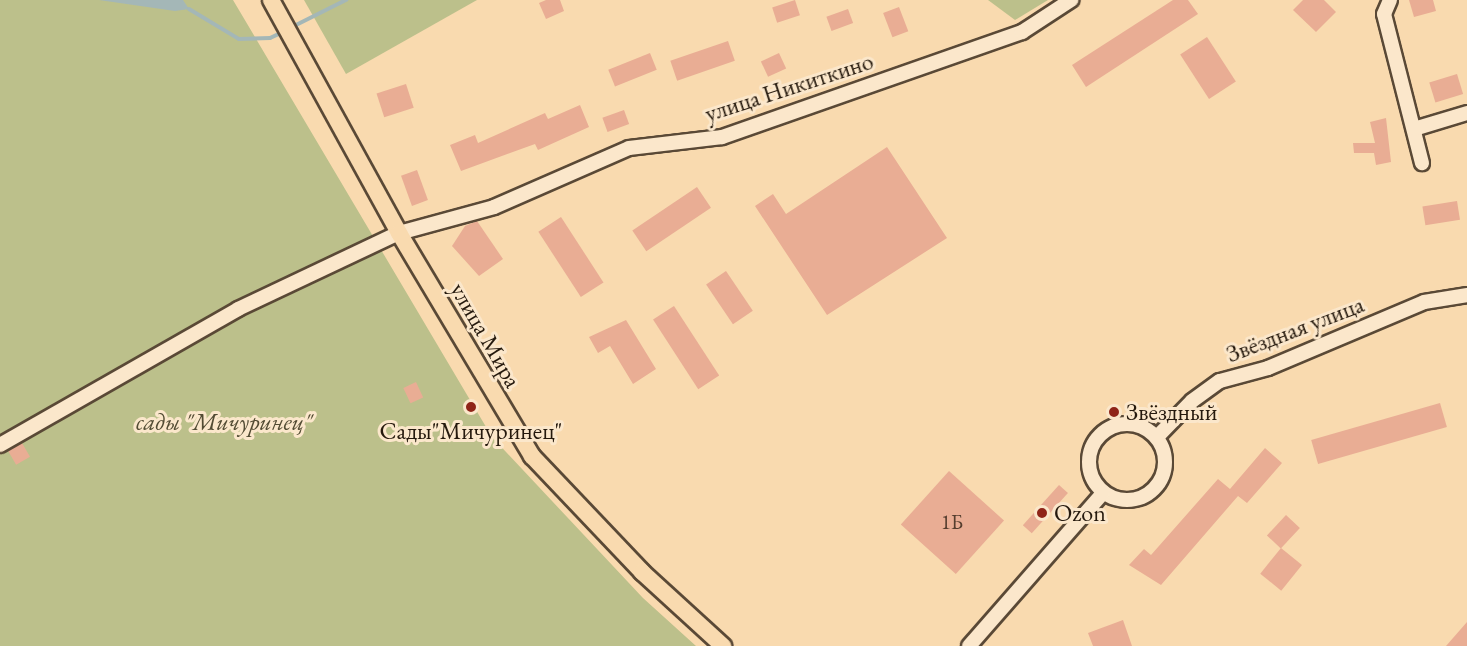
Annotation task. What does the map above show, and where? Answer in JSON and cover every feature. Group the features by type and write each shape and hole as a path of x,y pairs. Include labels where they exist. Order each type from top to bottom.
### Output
{"main road":[{"name":"улица Мира","path":"271,0 399,233 531,456 642,572 723,646"}],"street":[{"name":"улица Никиткино","path":"0,445 238,309 399,233 494,207 629,148 722,137 1022,32 1071,0"},
{"path":"1390,0 1384,14 1422,164"},
{"path":"1414,129 1467,113"},
{"name":"Звёздная улица","path":"1157,437 1192,401 1220,381 1268,368 1424,302 1467,295"},
{"path":"1130,424 1157,437 1166,460 1153,489 1130,500 1104,493 1090,463 1096,440 1118,425 1130,424"},
{"path":"969,646 1104,493"}],"green space":[{"name":"сады \"Мичуринец\"","path":"0,0 233,0 492,437 643,598 696,646 0,646"},
{"path":"304,0 477,0 346,74"},
{"path":"988,0 1048,0 1015,20"}],"shaded area":[{"path":"99,0 183,0 189,9 175,11"}],"building":[{"path":"546,0 560,0 564,11 546,19 539,3"},
{"path":"795,0 800,15 777,23 772,7"},
{"path":"1173,0 1188,0 1198,14 1086,87 1072,65"},
{"path":"1303,0 1324,0 1336,12 1316,32 1293,10"},
{"path":"1409,0 1433,0 1436,11 1414,17"},
{"path":"899,7 908,31 892,37 883,13"},
{"path":"848,9 853,23 832,31 826,17"},
{"path":"1207,37 1236,81 1209,99 1180,54"},
{"path":"728,41 735,61 677,81 670,61"},
{"path":"650,53 657,70 615,87 608,70"},
{"path":"779,53 786,68 768,77 761,61"},
{"path":"1457,74 1463,94 1435,103 1429,82"},
{"path":"406,84 414,108 384,117 377,94"},
{"path":"580,105 589,127 538,150 535,144 461,171 450,145 475,135 478,143 545,113 548,119"},
{"path":"624,110 629,124 608,132 602,118"},
{"path":"1386,118 1391,162 1376,165 1374,153 1354,153 1353,143 1375,143 1370,122"},
{"path":"887,147 947,238 827,315 755,206 773,194 786,214"},
{"path":"417,170 428,200 412,206 401,176"},
{"path":"697,187 711,208 646,251 632,231"},
{"path":"1457,201 1460,220 1425,225 1422,206"},
{"path":"561,217 603,282 581,297 538,232"},
{"path":"477,221 503,259 479,276 452,246 465,226"},
{"path":"726,271 753,311 733,324 706,284"},
{"path":"674,306 719,376 698,389 653,320"},
{"path":"626,320 656,369 633,384 610,346 598,353 589,337"},
{"path":"416,382 423,397 410,403 403,388"},
{"path":"1440,403 1447,427 1318,464 1311,440"},
{"path":"22,443 30,457 16,465 8,451"},
{"path":"1265,448 1282,463 1247,503 1238,496 1161,585 1129,565 1144,549 1151,555 1218,479 1230,489"},
{"path":"949,471 1004,521 956,574 901,525"},
{"path":"1059,485 1068,493 1032,533 1023,525"},
{"path":"1286,515 1300,528 1281,548 1267,535"},
{"path":"1281,548 1302,565 1281,591 1260,574"},
{"path":"1123,620 1132,646 1093,646 1088,633"},
{"path":"1467,622 1467,646 1446,646"}],"waterway":[{"path":"290,28 346,0"},
{"path":"189,9 239,39 270,38 283,32"}],"place":[{"name":"Сады\"Мичуринец\"","path":"471,407"},
{"name":"Звёздный","path":"1114,412"},
{"name":"Ozon","path":"1042,513"}]}
